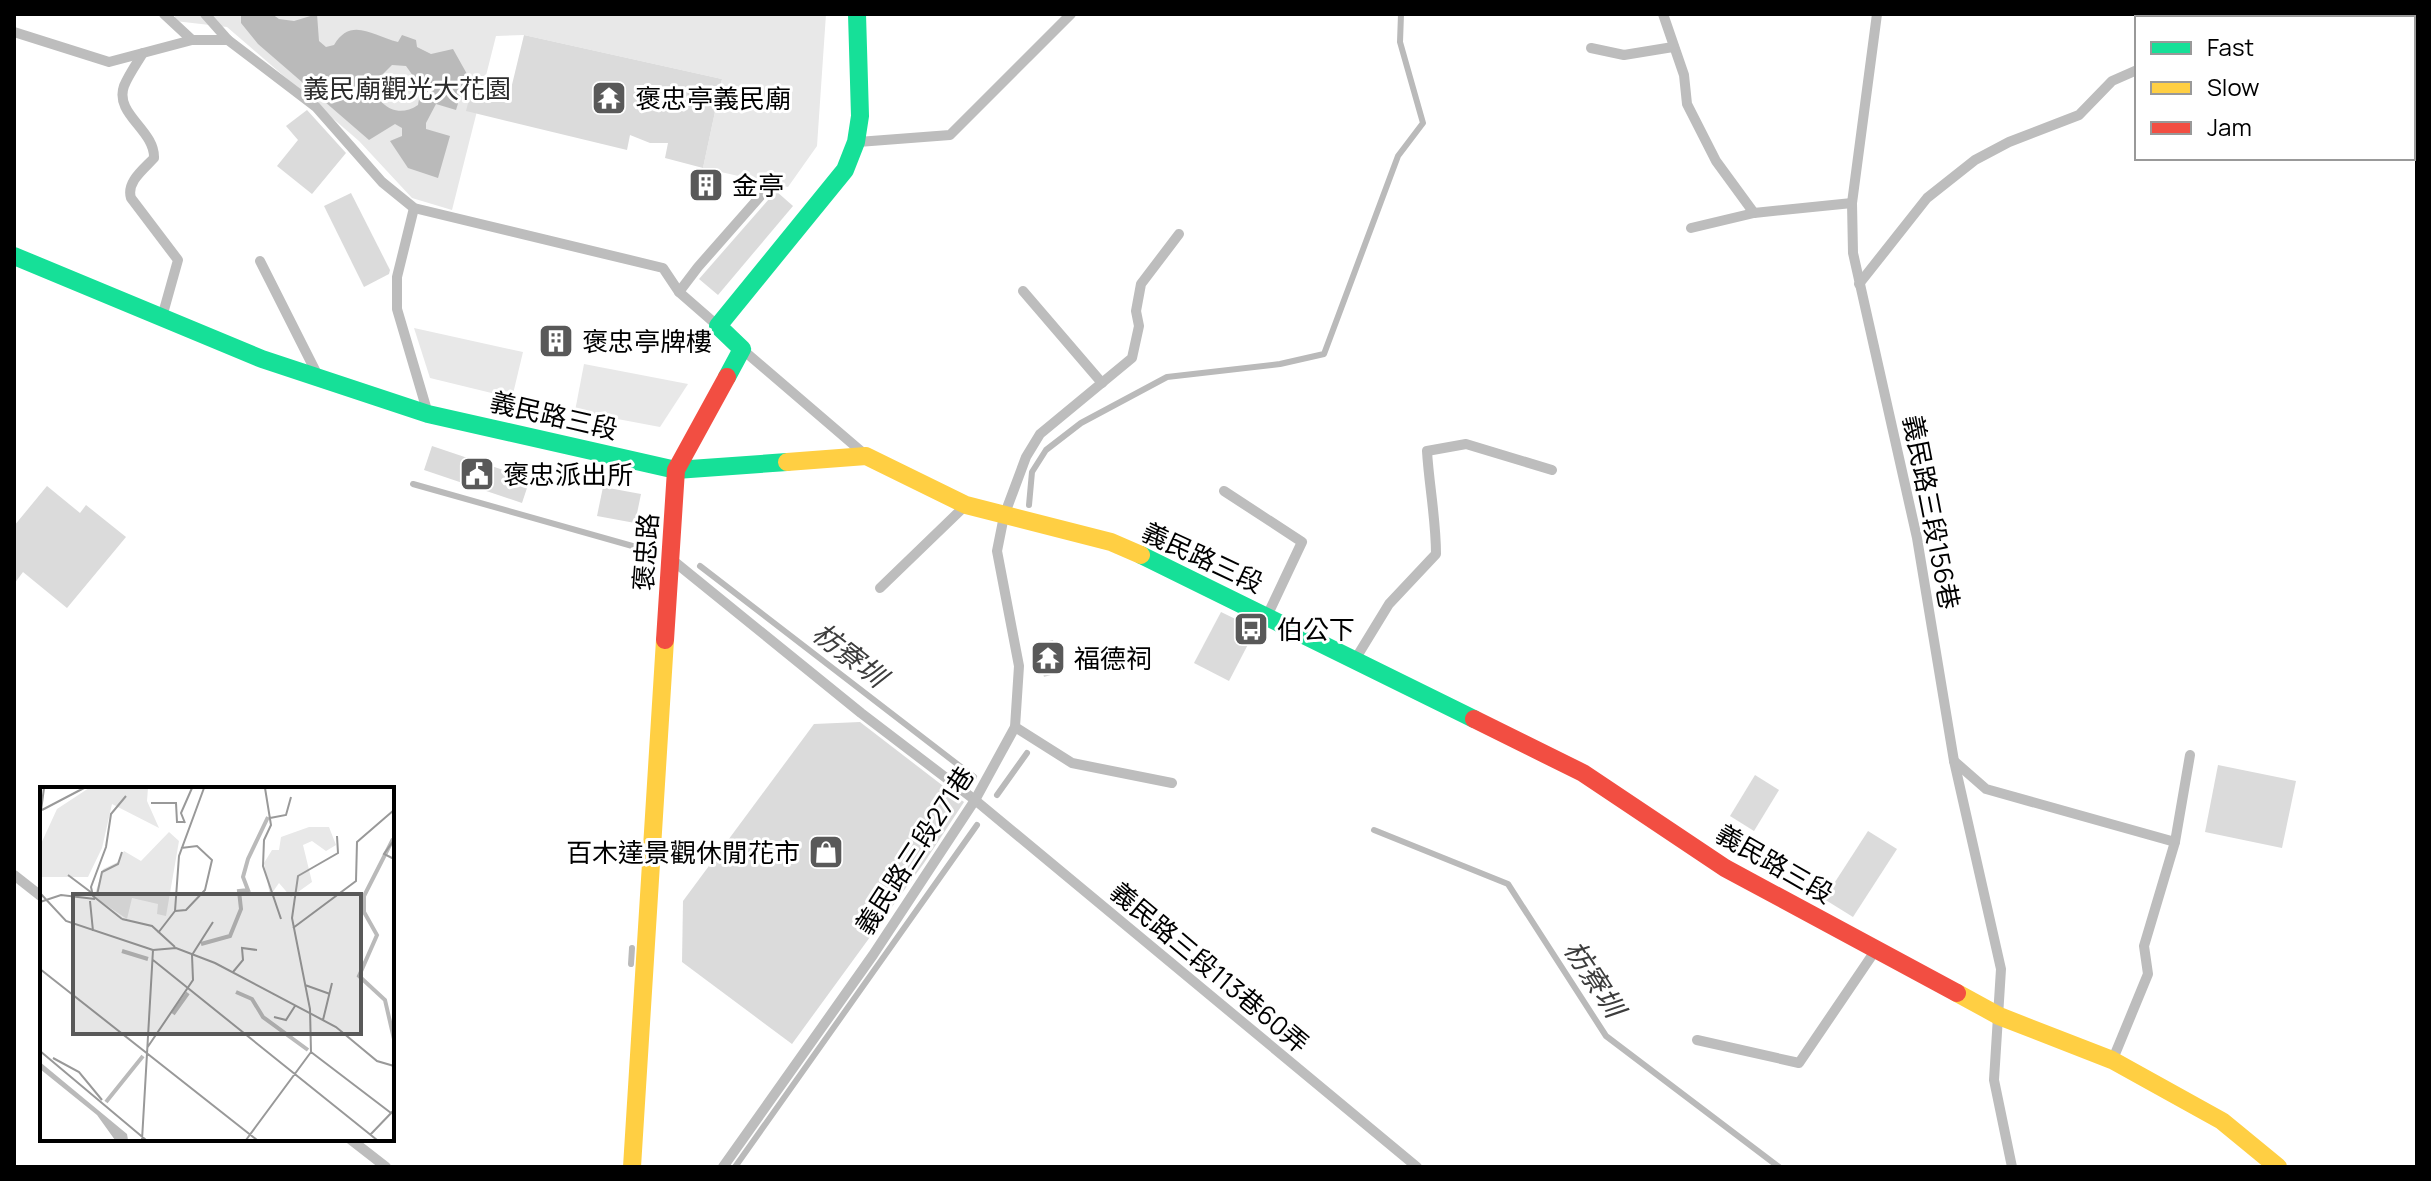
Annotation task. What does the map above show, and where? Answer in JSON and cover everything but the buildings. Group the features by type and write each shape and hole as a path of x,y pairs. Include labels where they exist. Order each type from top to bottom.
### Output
{"street":[{"path":"742,349 718,326 845,170 856,142 860,116 857,14"},
{"name":"義民路三段","path":"14,256 262,359 428,414 676,470 866,456 966,505 1111,542 1583,773 1725,868 1999,1016 2112,1060 2222,1121 2278,1167"},
{"name":"褒忠路","path":"632,1167 676,470 742,349"}],"lane":[{"path":"164,14 192,40"},
{"path":"205,14 228,40 316,107 382,182 414,208 663,268 679,292 718,326"},
{"path":"856,142 950,135 1071,14"},
{"path":"1663,14 1684,75 1687,104 1716,161 1754,213"},
{"name":"義民路三段156巷","path":"1877,14 1852,203 1853,253 1917,538 1954,761 2001,969 1994,1080 2012,1167"},
{"path":"14,32 109,62 192,40 228,40"},
{"path":"1591,48 1624,55 1673,47"},
{"path":"143,53 124,86 122,97 125,106 152,141 154,158 131,184 131,198 178,260 162,317"},
{"path":"1859,284 1927,198 1975,160 2009,142 2079,115 2112,81 2135,71"},
{"path":"679,292 771,184"},
{"path":"1691,228 1754,213 1852,203"},
{"path":"414,208 397,277 397,309 428,414"},
{"name":"義民路三段271巷","path":"723,1167 873,955 975,800 1015,727 1019,666 997,551 1004,516 1032,444 1040,434 1132,358 1139,326 1136,311 1141,284 1179,234"},
{"path":"260,261 320,379"},
{"path":"1023,291 1102,383"},
{"path":"742,349 866,456"},
{"path":"1355,660 1389,604 1436,554 1436,525 1427,451 1466,444 1552,470"},
{"path":"1224,491 1302,542 1267,616"},
{"path":"880,588 966,505"},
{"name":"義民路三段113巷60弄","path":"671,559 861,713 975,800 1417,1167"},
{"path":"1015,727 1072,763 1172,783"},
{"path":"2112,1060 2148,974 2144,946 2175,842 2190,755"},
{"path":"1954,761 1986,789 2175,842"},
{"path":"14,875 40,895"},
{"path":"1697,1040 1799,1063 1876,950"},
{"path":"353,1141 386,1167"}],"green space":[{"name":"義民廟觀光大花園","path":"175,14 826,14 817,146 788,187 703,168 722,79 524,35 496,36 452,210 412,198 359,141 227,27 175,21"},
{"path":"414,328 523,352 512,398 430,378"},
{"path":"584,364 688,384 660,427 575,411"}],"shaded area":[{"path":"241,14 272,14 279,19 294,21 317,14 319,41 326,47 334,45 348,31 363,30 398,42 402,35 416,40 417,47 431,54 453,49 467,74 456,110 436,104 426,123 426,129 450,136 438,178 408,168 390,141 402,136 402,128 395,124 369,140 258,44 241,23","holes":["392,65 406,66 421,87 418,105 403,111 396,110 384,104 371,86"]}],"waterway":[{"path":"1029,505 1032,472 1046,450 1081,423 1167,377 1280,364 1324,354 1398,156 1423,123 1400,42 1401,14"},
{"name":"枋寮圳","path":"413,484 643,549"},
{"name":"枋寮圳","path":"700,566 974,777"},
{"name":"枋寮圳","path":"997,795 1027,753"},
{"path":"735,1167 977,825"},
{"name":"枋寮圳","path":"1374,830 1508,884 1606,1036 1779,1167"},
{"path":"631,964 632,948"}],"traffic: fast":[{"path":"727,377 742,349 718,326 845,170 856,142 860,116 857,14"},
{"path":"14,256 262,359 428,414 676,470 787,462"},
{"path":"1141,555 1474,719"}],"traffic: slow":[{"path":"787,462 866,456 966,505 1111,542 1141,555"},
{"path":"632,1167 665,640"},
{"path":"1957,993 1999,1016 2112,1060 2222,1121 2278,1167"}],"traffic: jam":[{"path":"665,640 676,470 727,377"},
{"path":"1474,719 1583,773 1725,868 1957,993"}],"place":[{"name":"褒忠亭義民廟","path":"609,98"},
{"name":"金亭","path":"706,185"},
{"name":"褒忠亭牌樓","path":"556,341"},
{"name":"褒忠派出所","path":"477,474"},
{"name":"伯公下","path":"1251,629"},
{"name":"福德祠","path":"1048,658"},
{"name":"百木達景觀休閒花市","path":"826,852"}]}
